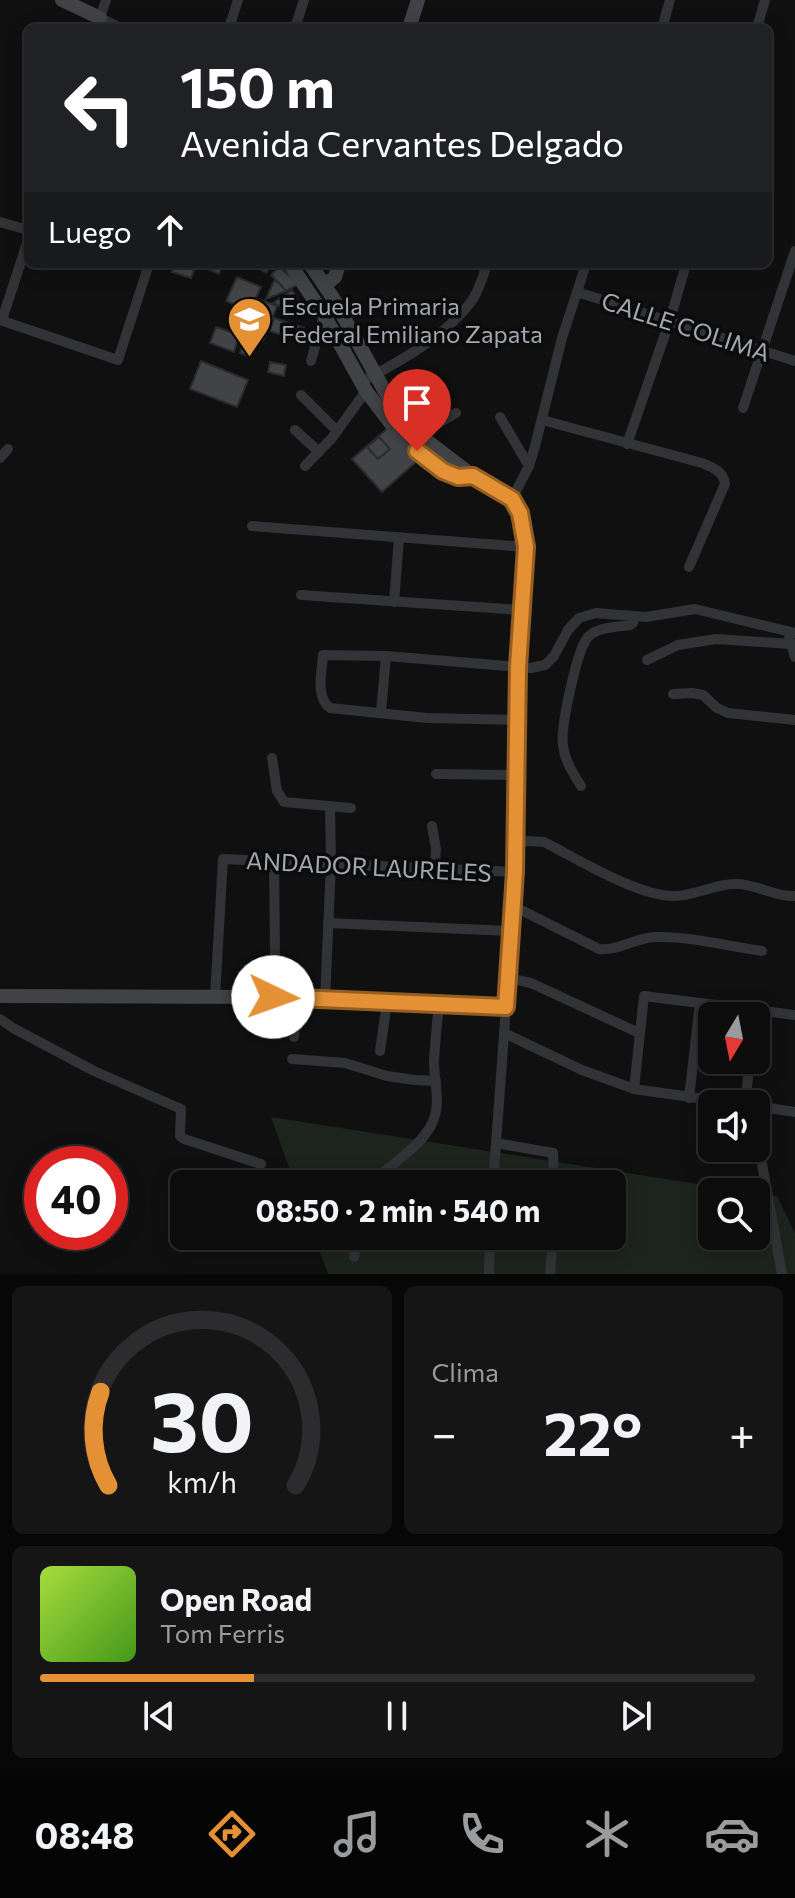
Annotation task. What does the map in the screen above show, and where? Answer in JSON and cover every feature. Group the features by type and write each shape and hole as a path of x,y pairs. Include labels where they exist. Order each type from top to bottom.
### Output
{"street":[{"path":"62,0 98,23 106,0"},
{"path":"230,24 238,0"},
{"path":"296,24 304,0"},
{"path":"410,24 418,0"},
{"path":"663,24 670,0"},
{"path":"758,24 765,0"},
{"path":"0,222 24,229"},
{"path":"743,408 795,251"},
{"path":"24,252 1,320 118,360 148,268"},
{"path":"293,268 402,438 421,442 443,471 458,477 473,476 512,499 520,513 526,547 518,667 515,872 494,1170"},
{"path":"313,268 329,291 367,383"},
{"path":"311,361 338,268"},
{"path":"305,466 337,431 367,383 410,355 463,311 481,285 486,268"},
{"path":"512,499 529,466 562,338 585,268"},
{"path":"627,444 685,268"},
{"name":"CALLE COLIMA","path":"577,292 795,361"},
{"path":"301,395 337,431"},
{"path":"421,442 456,413"},
{"path":"500,417 529,466"},
{"path":"542,420 718,470 724,476 725,484 689,567"},
{"path":"295,430 319,452"},
{"path":"0,458 8,449"},
{"path":"252,526 526,547"},
{"path":"394,602 399,538"},
{"path":"301,595 521,610"},
{"path":"517,720 427,718 330,708 324,704 322,697 323,655 386,656 518,667 545,665 579,618 596,613 646,617 695,609 752,622 791,637"},
{"path":"581,786 568,765 562,745 581,648 589,636 599,630 630,625 634,617"},
{"path":"791,637 795,657"},
{"path":"647,660 678,645 716,639 791,637"},
{"path":"381,712 386,656"},
{"path":"673,694 703,695 723,712 795,720"},
{"path":"272,758 277,791 284,802 351,808"},
{"path":"436,774 516,775"},
{"path":"325,999 331,864 330,806"},
{"path":"432,826 435,869"},
{"path":"515,844 544,842 632,886 655,893 675,896 736,884 795,896"},
{"name":"ANDADOR LAURELES","path":"215,997 223,859 515,872"},
{"path":"273,997 274,861"},
{"path":"513,906 599,949 610,950 633,941 656,937 762,951"},
{"path":"328,923 511,931"},
{"path":"508,978 531,983 639,1033"},
{"path":"0,996 273,997 506,1007"},
{"path":"634,1089 644,996 698,1003"},
{"path":"294,998 294,1037"},
{"path":"380,1051 387,1002"},
{"path":"386,1170 419,1141 436,1114 438,1099 434,1063 439,1004"},
{"path":"770,1014 795,1015"},
{"path":"0,1019 94,1071 181,1109 180,1136 184,1139 261,1164"},
{"path":"689,1098 698,1020"},
{"path":"504,1033 582,1070 634,1089 698,1099"},
{"path":"292,1059 345,1063 387,1076 436,1081"},
{"path":"770,1108 795,1112"},
{"path":"496,1143 553,1153 554,1170"},
{"path":"762,1162 782,1274"},
{"path":"354,1257 356,1250"},
{"path":"489,1274 490,1250"},
{"path":"550,1274 552,1250"}],"shaded area":[{"path":"271,1117 608,1170 290,1170"},
{"path":"626,1173 698,1184 698,1250 770,1250 770,1195 777,1196 795,1233 795,1274 328,1274 319,1250 626,1250"}],"building":[{"path":"174,268 194,270 191,278 172,272"},
{"path":"205,268 221,268 219,274"},
{"path":"280,268 299,284 286,291 271,275"},
{"path":"237,277 261,287 250,311 226,301"},
{"path":"274,281 286,291 266,299"},
{"path":"292,290 301,304 291,311 273,303"},
{"path":"258,299 277,306 263,341 245,334"},
{"path":"274,318 304,328 300,341 270,331"},
{"path":"216,327 239,335 234,352 210,343"},
{"path":"243,342 254,346 251,357 240,353"},
{"path":"201,361 248,380 237,407 190,389"},
{"path":"270,362 286,365 284,376 268,372"},
{"path":"388,428 417,461 382,492 352,459"},
{"path":"379,437 390,449 378,459 367,447"}],"place":[{"name":"Escuela Primaria Federal Emiliano Zapata","path":"250,358"}],"route":[{"path":"273,997 506,1007 515,872 518,667 526,547 524,530 520,513 512,499 473,476 458,477 443,471 417,451"}]}
